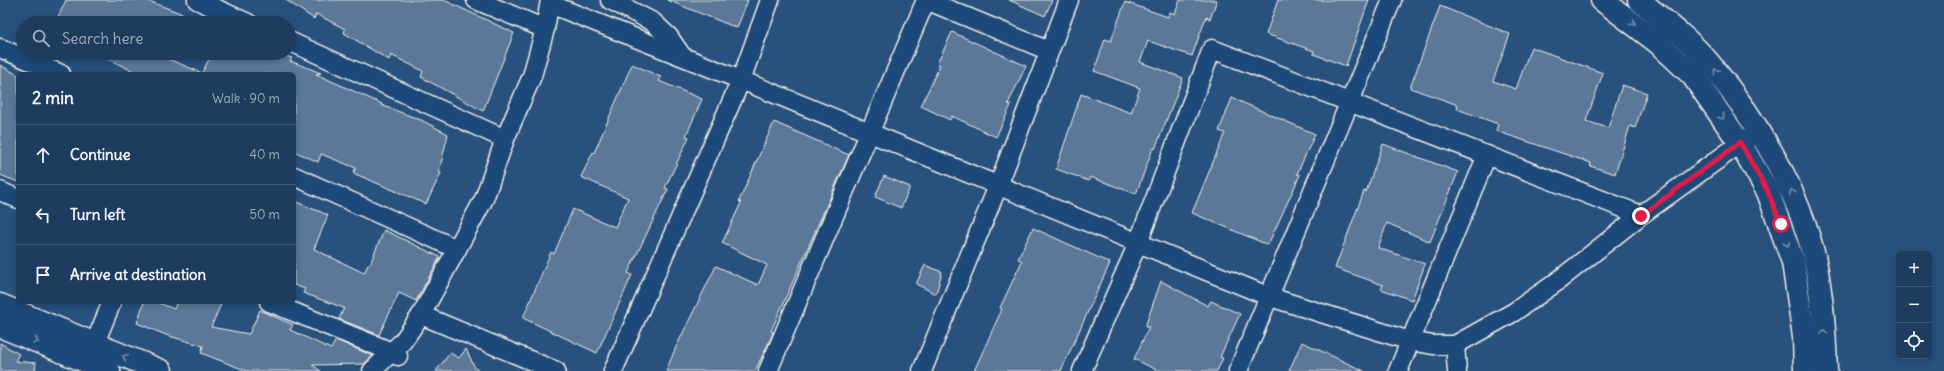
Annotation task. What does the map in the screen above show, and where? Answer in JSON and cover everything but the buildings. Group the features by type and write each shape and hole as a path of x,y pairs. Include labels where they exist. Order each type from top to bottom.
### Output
{"street":[{"path":"197,0 232,16"},
{"path":"476,0 545,29"},
{"path":"613,371 741,80 770,0"},
{"path":"768,371 868,133 926,0 1049,51"},
{"path":"922,371 998,186 1069,0"},
{"path":"1238,371 1392,0"},
{"path":"1602,0 1657,42 1693,76 1740,142 1768,192 1793,262 1804,337 1805,371"},
{"path":"1639,0 1678,31 1709,62 1759,130 1788,183 1802,218 1814,257 1825,336 1826,371"},
{"path":"372,371 397,355 421,315 484,199 506,139 532,76 545,29 550,2 1270,297 1410,341 1433,345 1455,345 1514,312 1554,284 1641,216 1740,142 1759,130"},
{"path":"621,3 653,22 669,37 682,56"},
{"path":"296,45 506,139"},
{"path":"0,48 16,55"},
{"path":"1082,371 1138,243 1212,49 1641,216"},
{"path":"28,60 56,72"},
{"path":"1398,371 1487,155"},
{"path":"296,177 457,250"},
{"path":"0,191 16,198"},
{"path":"94,345 111,304"},
{"path":"274,304 397,355"},
{"path":"0,305 94,345 161,371"},
{"path":"421,315 556,371"},
{"path":"0,326 109,371"},
{"path":"1455,345 1457,371"}],"route":[{"path":"1641,216 1740,142 1768,192 1781,224"}]}
